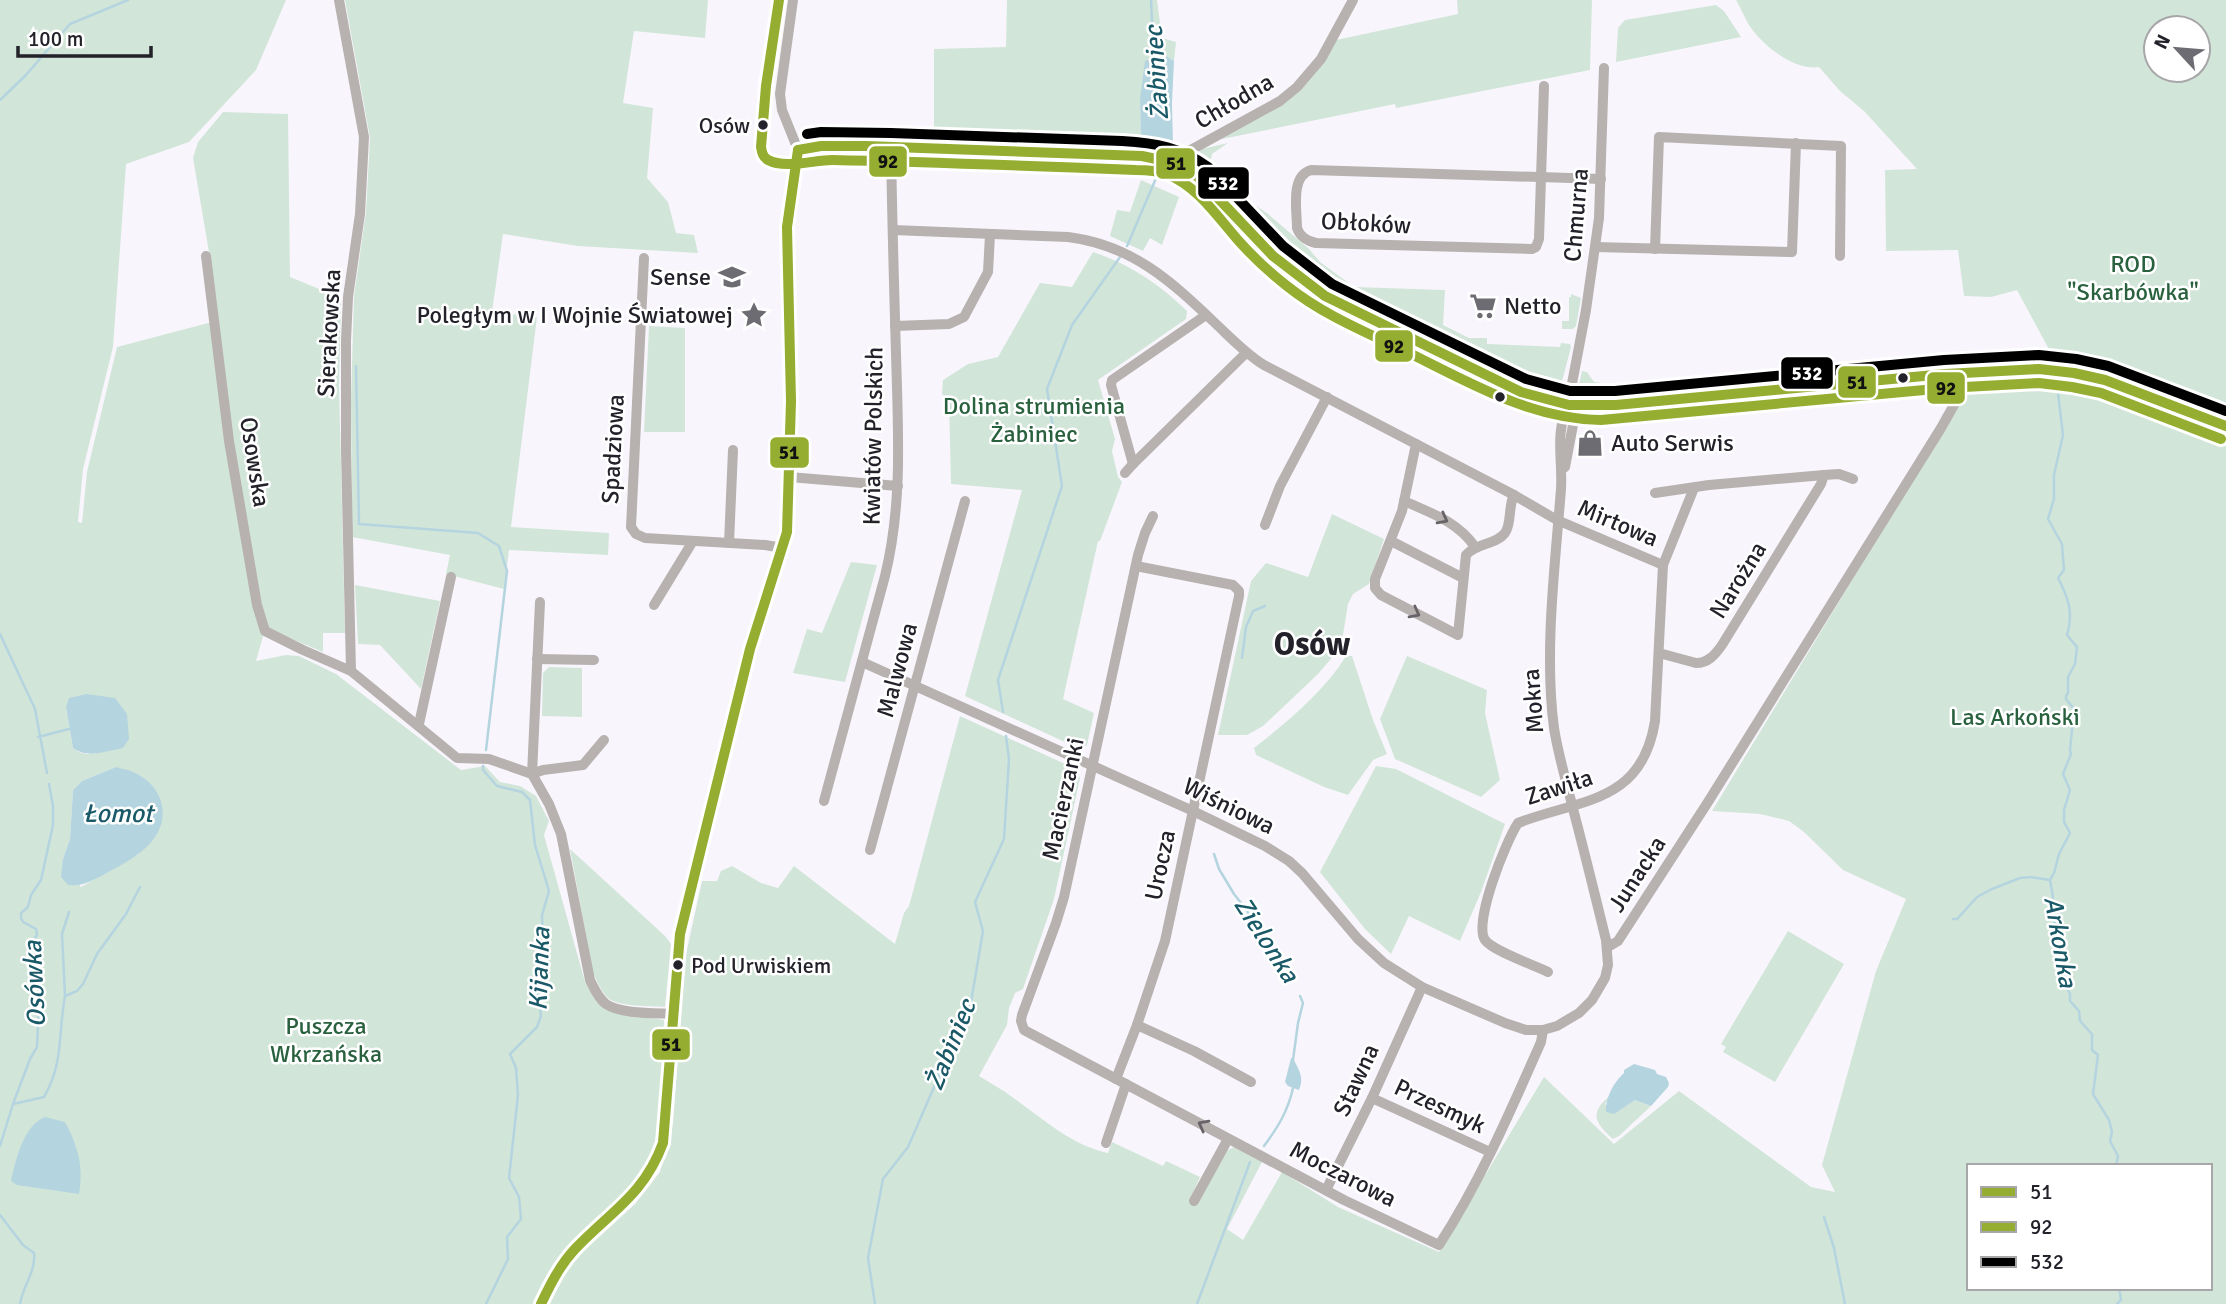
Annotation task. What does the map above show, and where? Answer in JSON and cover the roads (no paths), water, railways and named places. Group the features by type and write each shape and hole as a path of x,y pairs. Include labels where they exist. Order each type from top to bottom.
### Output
{"street":[{"name":"Sierakowska","path":"338,0 364,137 360,214 348,297 346,351 351,671"},
{"path":"541,1304 566,1260 589,1235 636,1194 654,1167 665,1132 678,946 684,917 750,649 787,532 791,401 787,227 798,150 782,110 779,94 793,0"},
{"name":"Chłodna","path":"1175,163 1189,151 1280,101 1297,87 1321,59 1353,0"},
{"name":"Chmurna","path":"1569,405 1595,247 1601,179 1604,68"},
{"name":"Obłoków","path":"1544,86 1541,177 1539,239 1536,247 1529,250 1316,243 1304,238 1297,228 1298,180 1308,170 1541,177 1601,179"},
{"path":"1655,249 1659,137 1841,146 1840,256"},
{"path":"1595,247 1792,252 1796,143"},
{"path":"798,150 821,146 891,147 1142,156 1175,163 1204,183 1275,258 1319,292 1521,392 1569,405 1616,405 2039,369 2105,380 2226,426"},
{"name":"Kwiatów Polskich","path":"824,801 892,546 898,486 899,428 891,147"},
{"name":"Mirtowa","path":"893,230 1068,237 1109,247 1141,261 1176,286 1246,353 1264,365 1557,520 1663,565"},
{"path":"895,326 949,324 964,317 988,272 990,235"},
{"name":"Osowska","path":"206,256 229,441 257,605 265,631 351,671"},
{"name":"Spadziowa","path":"644,258 631,527 636,534 645,538 783,548"},
{"path":"1133,464 1111,385 1112,380 1206,314"},
{"path":"1125,473 1246,353"},
{"name":"Junacka","path":"1543,1030 1572,1018 1592,1000 1606,973 1608,947 1618,941 1716,790 1941,428 1969,373"},
{"path":"1265,525 1280,486 1327,397"},
{"name":"Mokra","path":"1569,405 1562,424 1551,689 1558,747 1608,947"},
{"path":"1416,444 1404,501 1375,579 1375,588 1381,595 1458,635 1464,559 1475,547 1505,533 1514,495"},
{"path":"729,543 733,450"},
{"path":"1656,493 1824,475 1839,474 1853,479"},
{"name":"Narożna","path":"1659,653 1696,663 1712,657 1722,645 1824,475"},
{"path":"789,477 898,486"},
{"name":"Zawiła","path":"1548,972 1490,945 1484,938 1481,927 1504,849 1518,823 1602,797 1617,788 1634,772 1643,757 1651,740 1655,721 1663,565 1695,488"},
{"name":"Malwowa","path":"870,850 965,501"},
{"path":"1404,501 1456,526 1475,547"},
{"name":"Macierzanki","path":"1029,1034 1022,1026 1021,1015 1060,910 1136,566 1145,533 1153,516"},
{"path":"654,605 693,541"},
{"path":"1391,541 1463,578"},
{"name":"Urocza","path":"1106,1143 1137,1025 1165,941 1239,596 1233,585 1136,566"},
{"path":"419,724 451,577"},
{"path":"540,603 532,774 549,804 561,834 590,980 605,1003 616,1009 674,1014"},
{"path":"537,659 594,660"},
{"name":"Wiśniowa","path":"862,662 1265,846 1289,861 1310,881 1368,949 1393,970 1505,1023 1526,1030 1543,1030"},
{"path":"351,671 419,724 457,758 489,759 532,774 583,765 604,740"},
{"name":"Stawna","path":"1326,1190 1372,1098 1422,986"},
{"path":"1137,1025 1194,1051 1251,1082"},
{"path":"1490,1152 1537,1052 1543,1030"},
{"name":"Moczarowa","path":"1029,1034 1326,1190 1439,1245 1490,1152"},
{"name":"Przesmyk","path":"1372,1098 1490,1152"},
{"path":"1194,1201 1228,1139"}],"water":[{"path":"1156,56 1166,56 1174,61 1173,146 1141,146 1140,99 1145,61"},
{"path":"87,694 115,698 127,714 129,739 123,748 91,754 73,748 66,707 69,698"},
{"name":"Łomot","path":"116,767 135,773 152,786 163,810 160,828 151,842 130,860 91,881 68,885 61,877 63,859 70,839 73,790 82,781"},
{"path":"1291,1058 1300,1073 1299,1090 1285,1082"},
{"path":"1634,1064 1655,1070 1657,1074 1666,1077 1668,1087 1651,1106 1635,1100 1614,1114 1606,1112 1607,1101 1614,1086 1624,1070"},
{"path":"45,1117 65,1122 70,1131 80,1166 79,1194 17,1185 11,1181 26,1135 37,1121"}],"waterway":[{"path":"0,100 26,75 70,24 128,0"},
{"name":"Żabiniec","path":"1151,0 1154,60"},
{"name":"Żabiniec","path":"1127,246 1157,176"},
{"name":"Żabiniec","path":"1003,712 998,680 1062,486 1047,389 1072,325 1120,257"},
{"path":"356,366 359,524 478,533 499,546 507,571 486,750"},
{"name":"Arkonka","path":"2058,393 2063,435 2054,475 2054,499 2048,519 2062,544 2064,570 2058,578 2069,605 2067,635 2077,647 2075,664 2068,677 2066,696 2074,709 2071,754 2063,774 2070,790 2064,810 2064,822 2070,833 2050,880 2053,897 2050,910 2056,927 2057,948 2070,1001 2079,1011 2080,1021 2092,1034 2092,1050 2098,1055 2093,1094 2109,1120 2112,1132 2110,1141 2118,1156 2116,1164"},
{"path":"1242,658 1246,627 1253,611 1265,606"},
{"name":"Osówka","path":"0,634 35,709 47,773"},
{"path":"38,737 69,729"},
{"name":"Żabiniec","path":"875,1304 868,1258 883,1179 908,1147 971,1002 983,931 975,902 1004,839 1009,759 1006,736"},
{"name":"Kijanka","path":"483,766 483,770 497,786 522,792 530,800 535,845 549,891 542,915 543,956 536,974 541,1016 537,1027 510,1054 516,1068 518,1095 509,1178 519,1197 521,1219 507,1237 508,1259 486,1304"},
{"name":"Osówka","path":"0,1146 13,1104 37,1047 40,980 29,952 29,946 37,935 36,929 23,922 21,913 28,907 31,895 41,880 53,825 49,784"},
{"name":"Zielonka","path":"1214,854 1219,869 1248,912 1248,916 1255,926 1262,930 1294,976"},
{"path":"1953,919 1957,919 1977,897 1992,889 2020,878 2050,880"},
{"path":"13,1104 44,1097 58,1060 65,996 77,991 83,984 97,954 126,914 140,887"},
{"path":"65,995 62,934 69,912"},
{"name":"Zielonka","path":"1293,1060 1303,1003 1300,996"},
{"name":"Zielonka","path":"1264,1146 1282,1118 1293,1088"},
{"name":"Zielonka","path":"1197,1304 1250,1162"},
{"name":"Osówka","path":"0,1215 23,1245 34,1253 33,1266 20,1304"},
{"path":"1824,1217 1834,1248 1845,1304"},
{"name":"Arkonka","path":"2117,1304 2121,1300 2119,1290"}],"place":[{"name":"Osów","path":"763,125"},
{"name":"Sense","path":"732,277"},
{"name":"Netto","path":"1483,306"},
{"name":"Poległym w I Wojnie Światowej","path":"754,315"},
{"name":"Auto Serwis","path":"1590,443"},
{"name":"Pod Urwiskiem","path":"678,965"}],"district":[{"name":"Osów","path":"1312,644"}],"park label":[{"name":"ROD \"Skarbówka\"","path":"2133,278"},
{"name":"Dolina strumienia Żabiniec","path":"1034,420"},
{"name":"Las Arkoński","path":"2015,717"},
{"name":"Puszcza Wkrzańska","path":"326,1040"}]}
